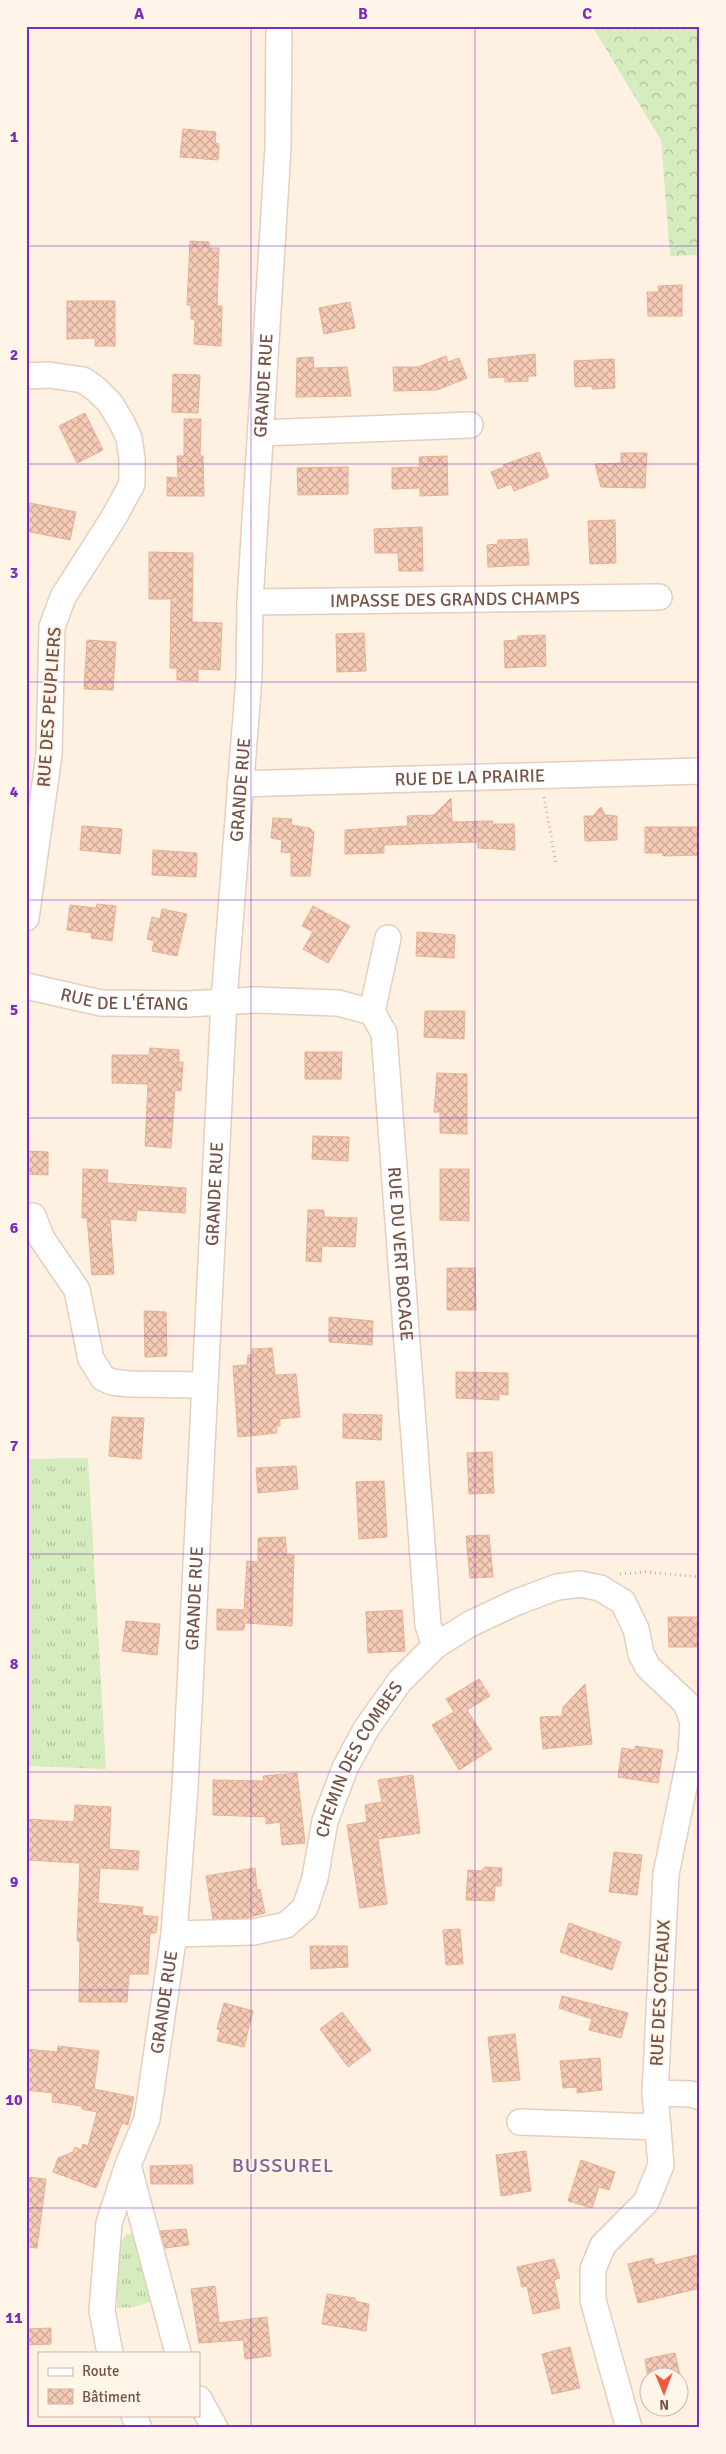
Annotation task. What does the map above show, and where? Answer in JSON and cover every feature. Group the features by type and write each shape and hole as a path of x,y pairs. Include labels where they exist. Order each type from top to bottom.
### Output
{"street":[{"name":"GRANDE RUE","path":"110,2352 102,2311 109,2223 128,2165 147,2119 174,1934 185,1788 224,1001 249,677 250,602 278,148 280,26"},
{"name":"RUE DES PEUPLIERS","path":"26,376 50,376 83,380 96,389 110,403 129,438 132,458 132,484 114,517 63,597 52,627 49,755 26,918"},
{"path":"261,432 470,425"},
{"name":"IMPASSE DES GRANDS CHAMPS","path":"250,602 659,597"},
{"name":"RUE DE LA PRAIRIE","path":"240,784 541,777 700,771"},
{"path":"224,1001 338,1003 372,1012 388,938"},
{"name":"RUE DE L'ÉTANG","path":"26,986 101,1003 188,1004 224,1001"},
{"name":"RUE DU VERT BOCAGE","path":"372,1012 384,1033 428,1625 435,1646"},
{"path":"33,1216 42,1238 78,1290 91,1360 103,1378 112,1382 129,1384 204,1385"},
{"name":"CHEMIN DES COMBES","path":"174,1934 253,1932 286,1925 305,1908 315,1878 325,1821 345,1768 366,1729 400,1680 435,1646 470,1624 517,1602 557,1587 580,1584"},
{"name":"RUE DES COTEAUX","path":"580,1584 600,1588 623,1602 636,1629 641,1654 648,1668 686,1703 693,1722 691,1753 666,1874 655,2092 661,2165 646,2202 603,2245 593,2269 592,2300 629,2428"},
{"path":"655,2092 691,2094 700,2097"},
{"path":"520,2122 658,2127"},
{"path":"128,2165 178,2352"},
{"path":"109,2223 135,2226 144,2231"},
{"path":"200,2401 215,2428"},
{"path":"134,2416 139,2428"}],"path":[{"path":"541,777 556,864"},
{"path":"615,1574 644,1572 700,1577"}],"green space":[{"path":"592,26 700,26 700,255 670,256 661,140"},
{"path":"88,1458 106,1769 26,1766 26,1459"},
{"path":"127,2234 138,2235 155,2300 135,2307 117,2308 120,2246"}],"building":[{"path":"183,129 216,132 215,143 219,144 218,160 180,157"},
{"path":"190,241 209,242 209,248 219,248 217,306 222,306 221,346 194,344 195,320 191,319 191,305 187,305"},
{"path":"682,285 682,316 648,316 647,292 659,292 658,286"},
{"path":"67,301 115,301 115,346 95,346 95,338 67,339"},
{"path":"350,302 355,328 324,334 319,308"},
{"path":"535,354 536,376 528,376 528,381 505,382 505,377 489,378 488,359"},
{"path":"446,356 448,362 459,358 467,378 437,390 394,391 393,367 418,367"},
{"path":"313,357 314,368 347,367 351,396 296,397 297,358"},
{"path":"614,359 615,388 592,389 592,386 575,387 574,361"},
{"path":"173,374 200,375 198,413 172,412"},
{"path":"85,413 103,450 77,463 59,426"},
{"path":"184,419 201,419 200,456 203,456 204,496 167,496 167,477 178,478 177,456 184,456"},
{"path":"539,452 549,477 514,491 511,484 498,489 491,472 504,467 503,465"},
{"path":"621,453 647,453 645,488 601,487 595,464 621,463"},
{"path":"447,456 448,495 420,496 420,488 392,489 392,468 420,467 419,457"},
{"path":"348,467 348,494 298,495 297,468"},
{"path":"30,503 76,512 70,540 26,531"},
{"path":"615,520 616,563 590,564 588,521"},
{"path":"422,527 423,571 399,571 398,553 375,553 374,529"},
{"path":"527,539 529,565 488,567 487,545 498,544 498,540"},
{"path":"149,552 193,553 192,622 222,623 220,670 198,669 198,681 177,680 177,668 170,668 171,599 149,599"},
{"path":"364,633 366,671 337,672 336,634"},
{"path":"545,635 546,666 505,668 504,641 518,640 518,636"},
{"path":"87,640 116,642 113,690 84,689"},
{"path":"451,798 452,822 493,821 492,824 514,824 515,850 478,848 478,842 384,845 384,853 345,854 345,830 408,826 407,816 434,815"},
{"path":"601,807 605,815 617,816 617,840 585,841 584,816 593,816"},
{"path":"273,818 292,819 291,825 310,828 314,833 310,876 291,876 291,853 281,852 282,840 271,838"},
{"path":"82,826 122,829 120,854 80,850"},
{"path":"645,827 700,827 700,855 663,856 663,853 645,853"},
{"path":"153,850 197,853 196,877 152,875"},
{"path":"97,904 116,906 112,941 91,938 92,933 67,930 70,905 96,908"},
{"path":"313,906 350,926 328,963 303,949 313,932 302,926"},
{"path":"162,909 187,914 177,956 152,951 154,941 147,939 152,917 160,919"},
{"path":"417,932 455,935 454,958 416,956"},
{"path":"425,1011 465,1011 464,1039 424,1037"},
{"path":"150,1048 179,1050 179,1062 183,1062 181,1091 175,1090 171,1148 145,1146 148,1084 112,1083 112,1055 149,1055"},
{"path":"305,1052 342,1052 341,1079 305,1079"},
{"path":"437,1073 467,1074 467,1134 440,1133 440,1112 434,1112"},
{"path":"313,1136 349,1137 348,1161 312,1159"},
{"path":"26,1151 48,1152 48,1175 26,1174"},
{"path":"83,1169 108,1170 107,1183 186,1188 185,1213 137,1210 136,1221 110,1219 114,1274 92,1275 87,1218 82,1218"},
{"path":"440,1169 469,1169 469,1221 440,1220"},
{"path":"308,1210 324,1210 324,1217 357,1218 355,1247 322,1246 321,1262 306,1261"},
{"path":"447,1268 475,1268 476,1310 447,1310"},
{"path":"144,1311 166,1312 167,1356 145,1357"},
{"path":"329,1317 373,1321 372,1345 329,1342"},
{"path":"272,1348 275,1375 296,1374 300,1417 280,1419 280,1426 276,1426 277,1433 238,1437 233,1366 247,1365 248,1355 252,1355 252,1349"},
{"path":"456,1372 508,1373 508,1395 499,1394 499,1400 456,1398"},
{"path":"343,1414 382,1415 381,1440 343,1438"},
{"path":"112,1417 144,1418 141,1459 109,1456"},
{"path":"492,1452 494,1493 469,1494 467,1453"},
{"path":"296,1466 298,1489 258,1493 256,1468"},
{"path":"384,1481 387,1537 359,1539 356,1482"},
{"path":"489,1535 493,1577 470,1578 466,1536"},
{"path":"285,1537 287,1555 294,1555 292,1626 245,1623 244,1630 217,1630 217,1609 244,1610 247,1561 258,1562 258,1538"},
{"path":"402,1610 405,1651 368,1653 366,1612"},
{"path":"668,1617 700,1617 700,1647 669,1647"},
{"path":"126,1621 160,1624 157,1655 122,1651"},
{"path":"479,1679 490,1696 467,1710 492,1749 459,1770 432,1725 454,1712 446,1699"},
{"path":"585,1684 592,1744 543,1749 540,1717 562,1716 563,1707"},
{"path":"635,1746 663,1750 658,1783 618,1777 622,1748 635,1750"},
{"path":"297,1773 305,1843 282,1845 280,1822 266,1824 266,1817 213,1815 213,1780 264,1781 263,1776"},
{"path":"413,1775 420,1833 378,1839 387,1904 360,1908 347,1825 367,1822 365,1805 382,1802 378,1780"},
{"path":"75,1805 111,1807 109,1849 139,1851 138,1870 100,1868 98,1903 143,1907 142,1915 158,1917 156,1933 150,1933 148,1974 129,1974 127,2002 79,2002 80,1942 77,1941 80,1863 26,1860 26,1819 74,1822"},
{"path":"614,1852 642,1855 637,1895 609,1892"},
{"path":"485,1867 502,1868 501,1886 495,1886 494,1901 466,1900 468,1870 481,1871"},
{"path":"255,1868 257,1890 260,1889 265,1913 246,1918 213,1919 206,1876"},
{"path":"569,1923 621,1942 612,1970 560,1952"},
{"path":"460,1929 463,1964 446,1965 443,1930"},
{"path":"310,1946 347,1946 348,1967 311,1969"},
{"path":"562,1996 628,2013 621,2038 589,2030 592,2019 559,2008"},
{"path":"224,2003 253,2011 244,2047 217,2041 220,2030 217,2029"},
{"path":"342,2012 371,2050 348,2067 320,2029"},
{"path":"515,2034 520,2080 493,2082 488,2037"},
{"path":"58,2046 99,2051 94,2089 134,2097 128,2125 122,2123 96,2188 53,2172 58,2158 73,2152 75,2147 81,2150 83,2144 88,2146 97,2112 82,2109 82,2106 52,2102 53,2093 26,2090 26,2049 57,2052"},
{"path":"600,2058 602,2090 577,2093 577,2087 563,2088 560,2061"},
{"path":"526,2151 531,2191 501,2196 496,2155"},
{"path":"581,2160 615,2172 609,2190 599,2187 592,2208 568,2201"},
{"path":"192,2165 193,2184 151,2184 150,2166"},
{"path":"26,2177 46,2179 37,2248 26,2247"},
{"path":"186,2229 189,2245 165,2248 160,2231"},
{"path":"700,2254 700,2288 638,2303 628,2264 653,2258 655,2265"},
{"path":"554,2259 560,2278 554,2280 560,2308 533,2314 527,2286 522,2287 517,2267"},
{"path":"215,2286 219,2323 267,2317 271,2356 245,2359 243,2340 199,2343 191,2289"},
{"path":"327,2294 355,2298 355,2301 369,2304 366,2331 322,2324"},
{"path":"51,2328 51,2344 26,2345 26,2329"},
{"path":"570,2347 580,2388 552,2394 542,2354"},
{"path":"675,2353 678,2366 646,2366 645,2359"}],"district":[{"name":"BUSSUREL","path":"283,2165"}]}
